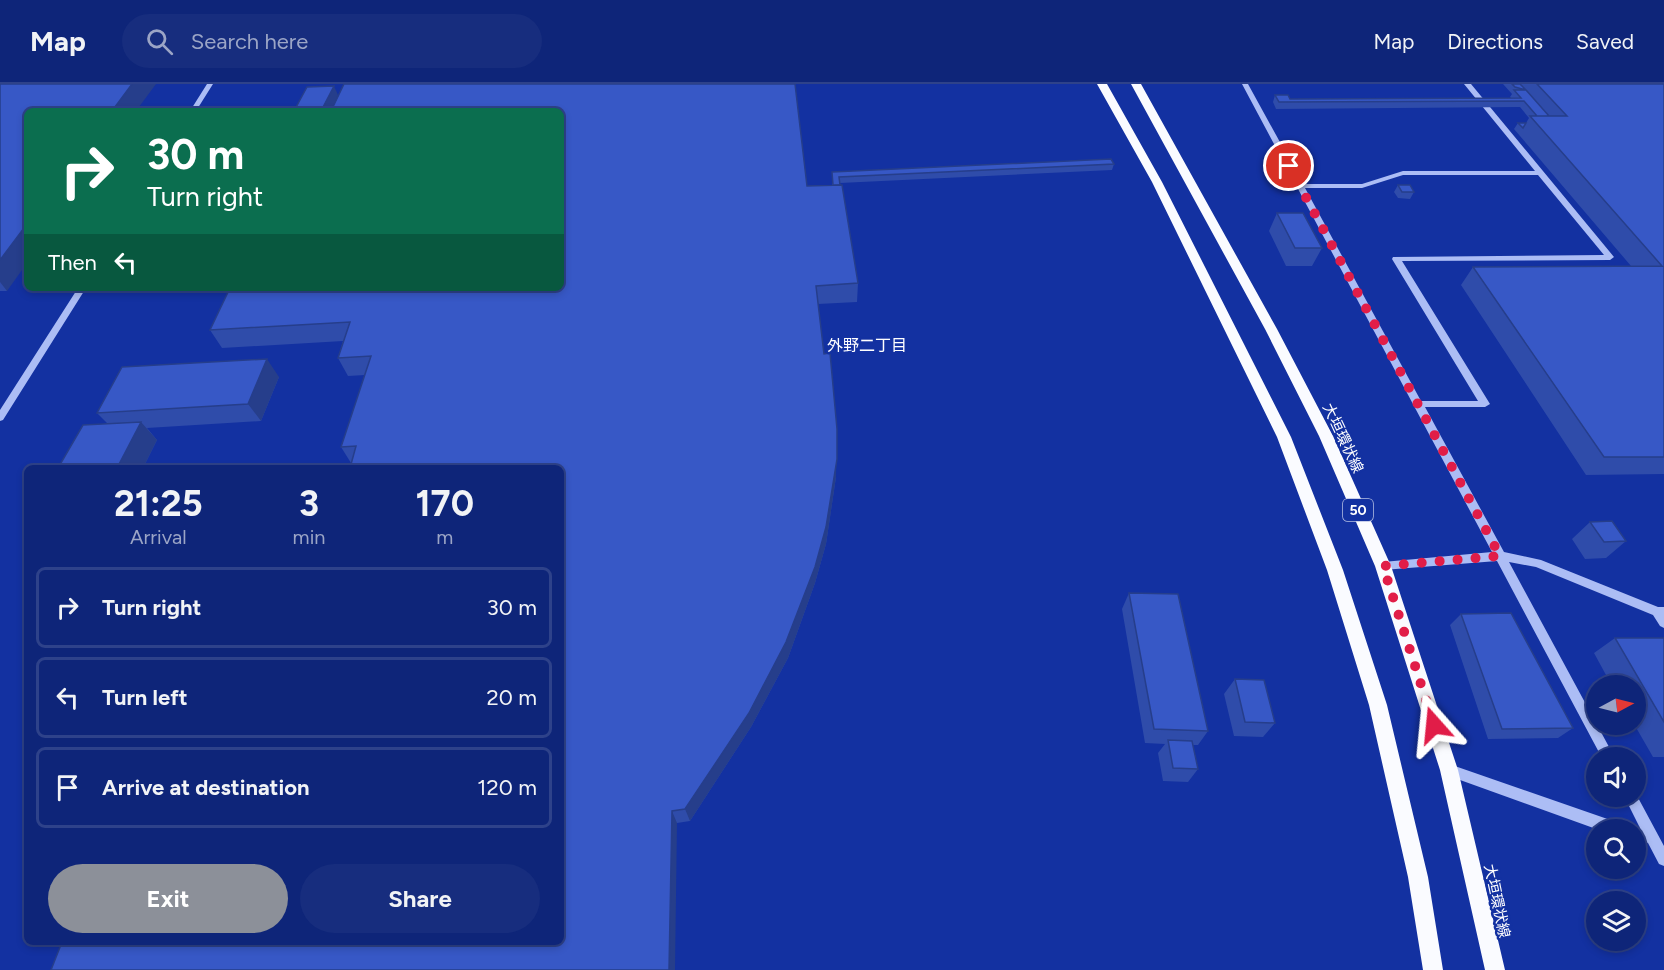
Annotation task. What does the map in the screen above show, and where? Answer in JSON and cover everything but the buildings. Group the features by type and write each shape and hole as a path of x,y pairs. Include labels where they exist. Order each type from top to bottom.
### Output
{"main road":[{"path":"1102,84 1157,182 1284,437 1335,570 1378,705 1418,878 1433,970"},
{"name":"大垣環状線","path":"1136,84 1271,329 1326,436 1383,566 1449,770 1495,970"}],"street":[{"path":"195,108 210,84"},
{"path":"1245,84 1603,747"},
{"path":"1418,404 1485,404 1396,259 1610,257 1467,84"},
{"path":"1300,186 1359,186 1373,183 1386,176 1403,173 1539,173"},
{"path":"0,418 80,291"},
{"path":"1383,566 1500,556 1537,563 1660,612 1664,623"},
{"path":"1449,770 1588,819"},
{"path":"1636,807 1664,859"},
{"path":"1646,836 1652,837"}],"district":[{"name":"外野二丁目","path":"867,345"}],"route":[{"path":"1289,166 1500,556 1383,566 1434,725"}]}
